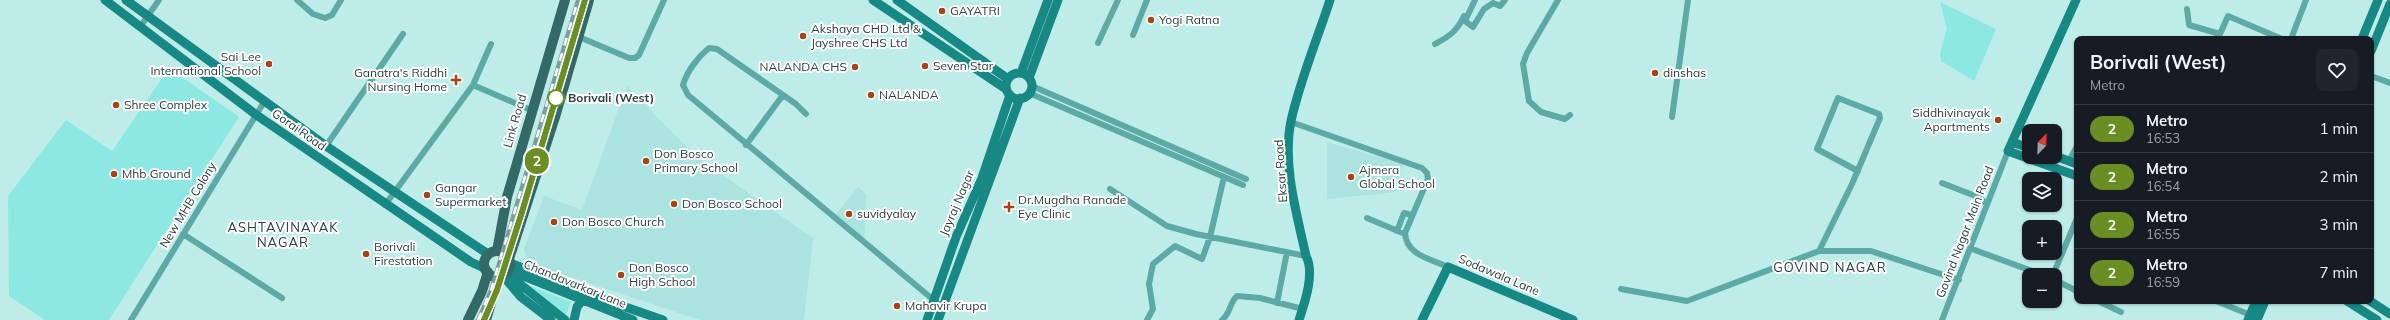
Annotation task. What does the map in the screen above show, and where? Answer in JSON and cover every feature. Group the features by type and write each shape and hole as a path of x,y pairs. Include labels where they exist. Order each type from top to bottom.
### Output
{"main road":[{"name":"Link Road","path":"487,271 485,261 493,253 531,110 564,0"},
{"path":"486,320 506,270 579,37 589,0"},
{"path":"493,253 504,253 506,270"},
{"path":"468,320 482,291 487,271 506,270"}],"street":[{"name":"Gorai Road","path":"105,0 255,114 385,205 487,271"},
{"name":"Gorai Road","path":"126,0 147,17 326,146 394,192 493,253"},
{"path":"140,27 159,0"},
{"path":"297,0 313,14 325,18 332,15 341,0"},
{"path":"579,37 630,58 635,58 639,55 664,0"},
{"path":"873,0 1008,92 1020,98 1030,86 1049,7"},
{"path":"897,0 1008,79"},
{"path":"1021,73 1049,7 1058,0"},
{"path":"1098,43 1118,0"},
{"path":"1133,35 1147,0"},
{"name":"Eksar Road","path":"1299,320 1310,264 1306,256 1292,191 1289,151 1291,122 1330,0"},
{"path":"1435,44 1452,35 1458,28 1471,0"},
{"path":"1475,0 1465,21 1473,27 1486,7 1493,3 1500,6 1505,0"},
{"path":"1558,0 1527,53 1523,64 1529,101 1536,109 1565,119 1570,115"},
{"path":"1672,117 1688,0"},
{"path":"2074,175 2008,151 2076,0"},
{"path":"2292,36 2306,0"},
{"path":"2363,36 2378,0"},
{"path":"2374,44 2390,4"},
{"path":"2187,9 2189,25 2220,34 2228,16 2275,36"},
{"path":"326,146 403,34"},
{"path":"385,205 473,85 490,44"},
{"path":"806,114 783,95 717,49 709,48 685,78 684,91 746,145 942,307"},
{"path":"1008,92 1008,79 1011,75 1021,73"},
{"path":"1021,73 1030,86 1066,109 1147,144 1213,168 1224,177 1244,182 1150,136 1030,86"},
{"path":"2374,77 2390,83"},
{"path":"473,85 531,110"},
{"name":"Jayraj Nagar","path":"989,169 994,137 1008,92"},
{"path":"746,145 783,95"},
{"name":"Jayraj Nagar","path":"938,320 966,241 976,202 989,169 1004,142 1020,98"},
{"path":"1819,251 1858,171 1880,116 1838,98 1817,149 1858,171"},
{"name":"New MHB Colony","path":"131,320 255,114 264,102"},
{"path":"1066,109 1070,102"},
{"path":"1291,122 1422,168 1427,174 1428,178 1405,234 1405,239 1412,251 1448,267"},
{"path":"1129,136 1132,129"},
{"path":"1147,144 1150,136"},
{"path":"994,137 1004,142"},
{"path":"2012,142 2022,146"},
{"name":"Govind Nagar Main Road","path":"1942,320 1972,249 1986,204 2008,151"},
{"path":"2062,159 2073,163"},
{"path":"1146,320 1153,309 1149,284 1153,264 1175,246 1202,259 1210,237 1224,177"},
{"path":"1942,183 1978,197 1986,204"},
{"path":"1110,189 1167,226 1210,237 1306,256"},
{"name":"Jayraj Nagar","path":"927,320 956,237 976,202"},
{"path":"1397,231 1405,212 1412,216"},
{"path":"1367,218 1405,234"},
{"path":"2056,268 2074,225"},
{"path":"183,234 282,298"},
{"path":"956,237 966,241"},
{"path":"1972,249 2024,268"},
{"path":"1621,289 1687,301 1819,251 1870,251 1959,280"},
{"path":"1277,303 1287,252"},
{"name":"Sodawala Lane","path":"1422,320 1448,267 1573,320"},
{"path":"506,270 521,297 551,320"},
{"path":"506,270 565,320"},
{"name":"Chandavarkar Lane","path":"506,270 584,297 664,320"},
{"path":"2062,284 2074,290"},
{"path":"1222,320 1229,315 1233,300 1237,296 1302,309"},
{"path":"574,320 575,312 584,297"},
{"name":"Chandavarkar Lane","path":"584,297 634,320"},
{"path":"2104,304 2121,312"},
{"path":"2222,304 2255,319"},
{"path":"2255,319 2256,304"},
{"path":"2255,319 2263,304"},
{"path":"2352,304 2377,320"},
{"path":"2361,309 2364,304"},
{"path":"2374,304 2390,314"}],"shaded area":[{"path":"1940,2 1996,29 1974,81 1941,61 1940,53 1947,29"},
{"name":"Mhb Ground","path":"169,68 239,117 109,320 45,320 9,296 8,196 66,120 112,151"},
{"name":"Don Bosco School","path":"627,86 698,158 813,238 804,320 700,320 528,263 524,249 544,196 582,210"},
{"path":"1327,142 1403,164 1397,192 1327,199"},
{"path":"858,187 866,194 864,243 833,218"},
{"path":"525,284 571,302 566,315"}],"railway":[{"path":"478,320 491,290 578,0"},
{"path":"569,52 585,0"},
{"path":"484,320 497,290 546,132"}],"metro line":[{"name":"2","path":"484,320 497,290 522,212 585,0"}],"place":[{"name":"GAYATRI","path":"942,11"},
{"name":"Yogi Ratna","path":"1151,20"},
{"name":"Akshaya CHD Ltd & Jayshree CHS Ltd","path":"803,36"},
{"name":"Sai Lee International School","path":"269,64"},
{"name":"Seven Star","path":"925,66"},
{"name":"NALANDA CHS","path":"855,67"},
{"name":"dinshas","path":"1655,73"},
{"name":"Ganatra's Riddhi Nursing Home","path":"456,80"},
{"name":"NALANDA","path":"871,95"},
{"name":"Borivali (West)","path":"556,98"},
{"name":"Shree Complex","path":"116,105"},
{"name":"Siddhivinayak Apartments","path":"1998,120"},
{"name":"Don Bosco Primary School","path":"646,161"},
{"name":"Mhb Ground","path":"114,174"},
{"name":"Ajmera Global School","path":"1351,177"},
{"name":"Gangar Supermarket","path":"427,195"},
{"name":"Don Bosco School","path":"674,204"},
{"name":"Dr.Mugdha Ranade Eye Clinic","path":"1009,207"},
{"name":"suvidyalay","path":"849,214"},
{"name":"Don Bosco Church","path":"554,222"},
{"name":"Borivali Firestation","path":"366,254"},
{"name":"Don Bosco High School","path":"621,275"},
{"name":"Mahavir Krupa","path":"897,306"}],"district":[{"name":"ASHTAVINAYAK NAGAR","path":"283,234"},
{"name":"GOVIND NAGAR","path":"1830,267"}]}
